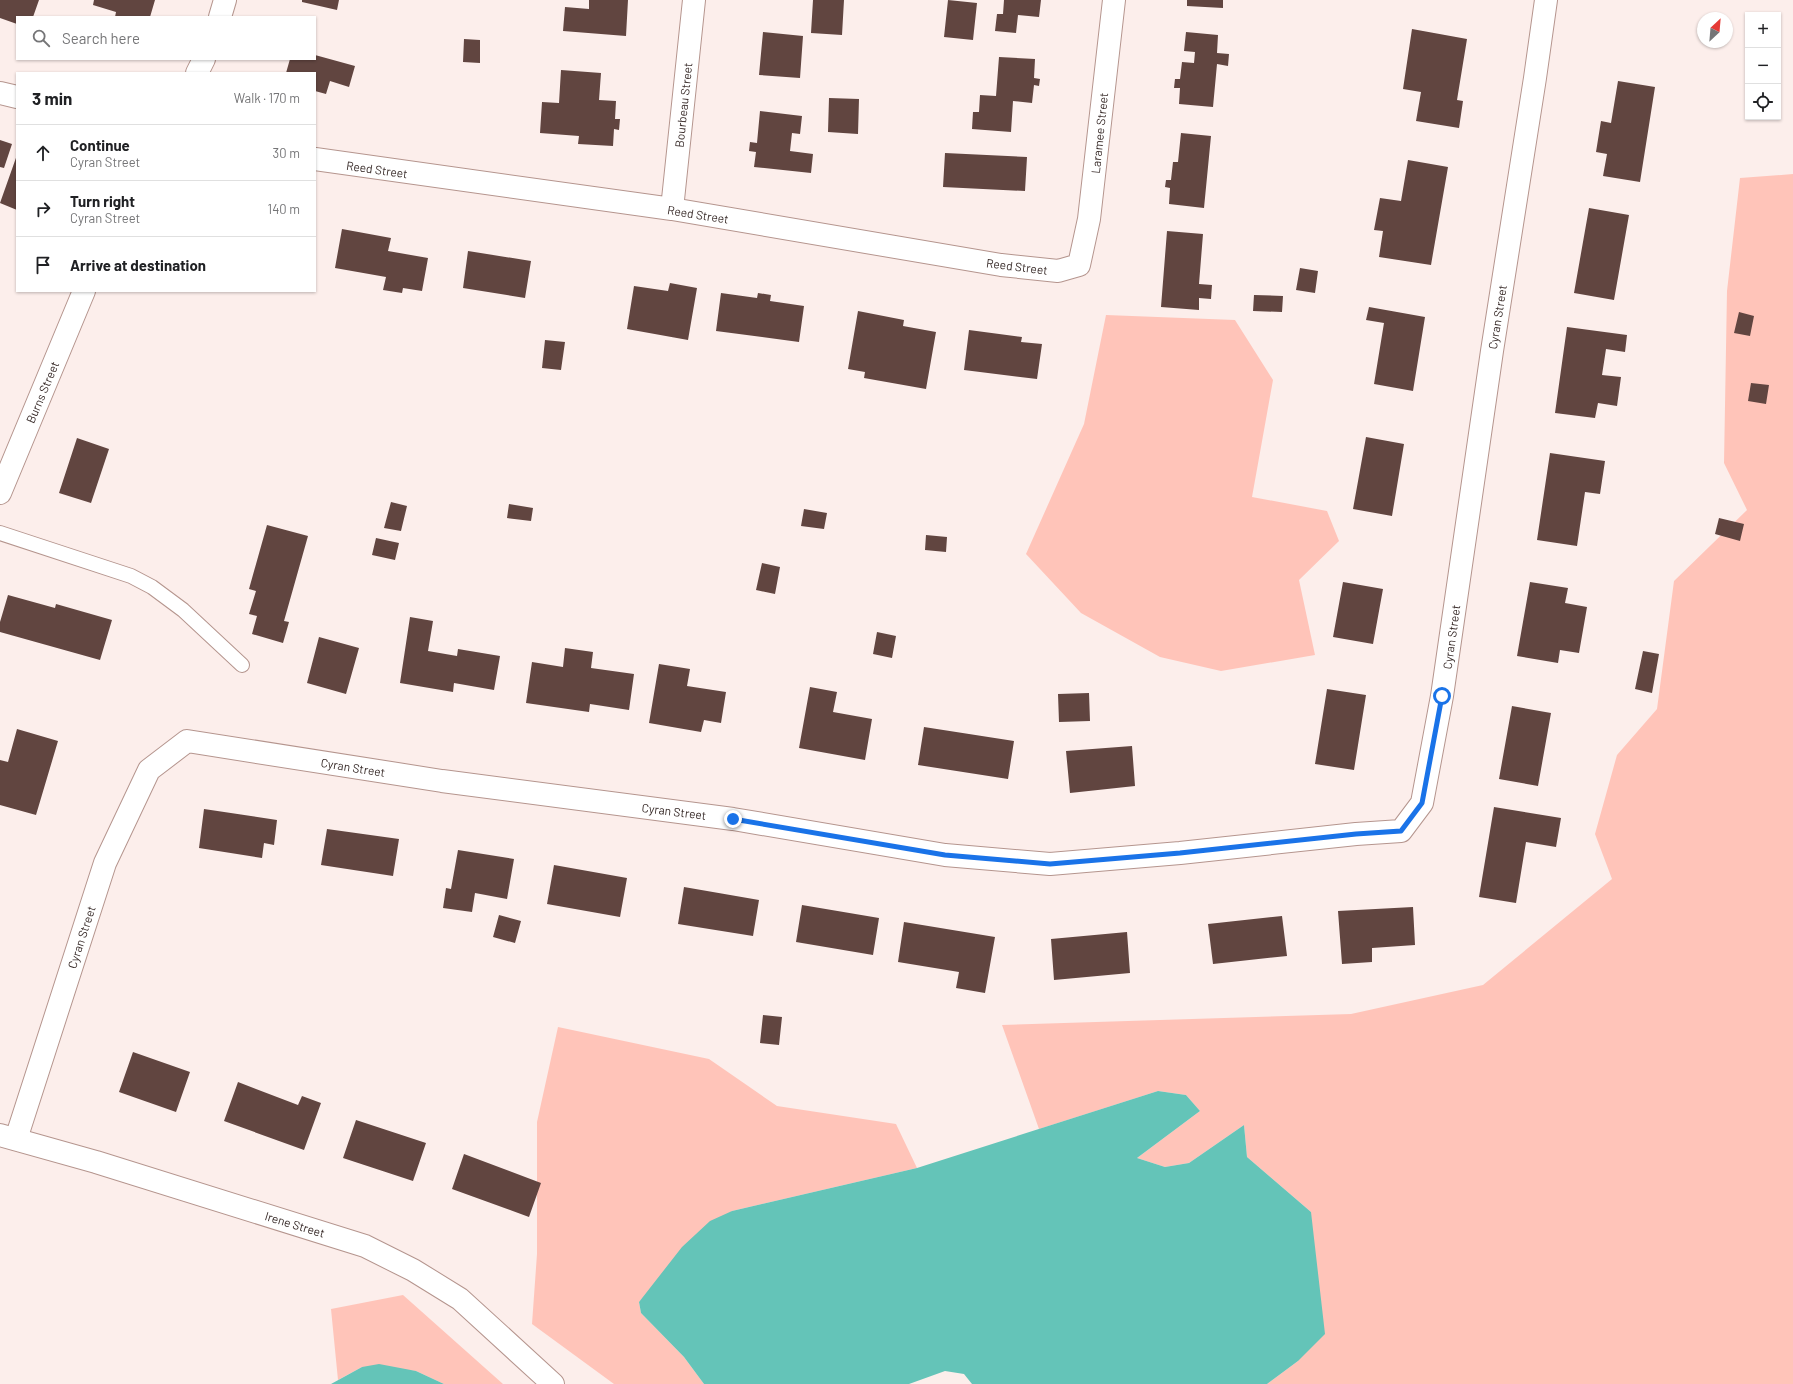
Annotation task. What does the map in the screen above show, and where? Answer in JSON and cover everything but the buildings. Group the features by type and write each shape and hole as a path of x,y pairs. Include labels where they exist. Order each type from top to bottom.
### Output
{"street":[{"path":"220,16 225,0"},
{"name":"Bourbeau Street","path":"672,209 694,0"},
{"name":"Laramee Street","path":"1079,265 1089,219 1114,0"},
{"name":"Cyran Street","path":"8,1137 105,862 149,770 187,742 442,781 733,819 945,855 1050,864 1180,853 1356,834 1401,831 1422,803 1442,696 1492,351 1536,78 1546,0"},
{"path":"198,72 204,60"},
{"path":"0,93 16,97"},
{"name":"Reed Street","path":"316,159 672,209 1001,265 1058,271 1079,265"},
{"name":"Burns Street","path":"0,494 84,292"},
{"name":"Irene Street","path":"8,1137 104,1164 365,1246 413,1270 460,1299 553,1384"}],"lane":[{"path":"0,533 131,576 152,587 183,610 242,665"}],"shaded area":[{"path":"1793,174 1793,1384 1267,1384 1298,1361 1311,1212 1247,1157 1244,1125 1189,1163 1165,1167 1137,1158 1200,1111 1186,1095 1158,1091 1039,1129 1002,1025 1351,1014 1483,985 1612,879 1595,834 1617,755 1657,709 1674,581 1747,510 1724,463 1727,291 1740,178"},
{"path":"1106,315 1235,320 1273,380 1252,497 1327,511 1339,541 1299,580 1315,655 1221,671 1160,657 1081,613 1026,554 1084,424"},
{"path":"558,1027 709,1059 777,1106 896,1124 917,1168 732,1211 639,1302 641,1313 684,1357 704,1384 614,1384 532,1324 537,1254 537,1122"},
{"path":"403,1295 503,1384 444,1384 416,1371 362,1367 338,1380 331,1309"}],"water":[{"path":"1158,1091 1186,1095 1200,1111 1137,1158 1165,1167 1189,1163 1244,1125 1247,1157 1311,1212 1325,1334 1298,1361 1267,1384 972,1384 964,1374 945,1371 909,1384 704,1384 684,1357 641,1313 639,1302 682,1247 710,1221 732,1211 917,1168"},
{"path":"379,1364 416,1371 444,1384 331,1384 362,1367"}],"route":[{"path":"733,819 945,855 1050,864 1180,853 1356,834 1401,831 1422,803 1442,696"}]}
